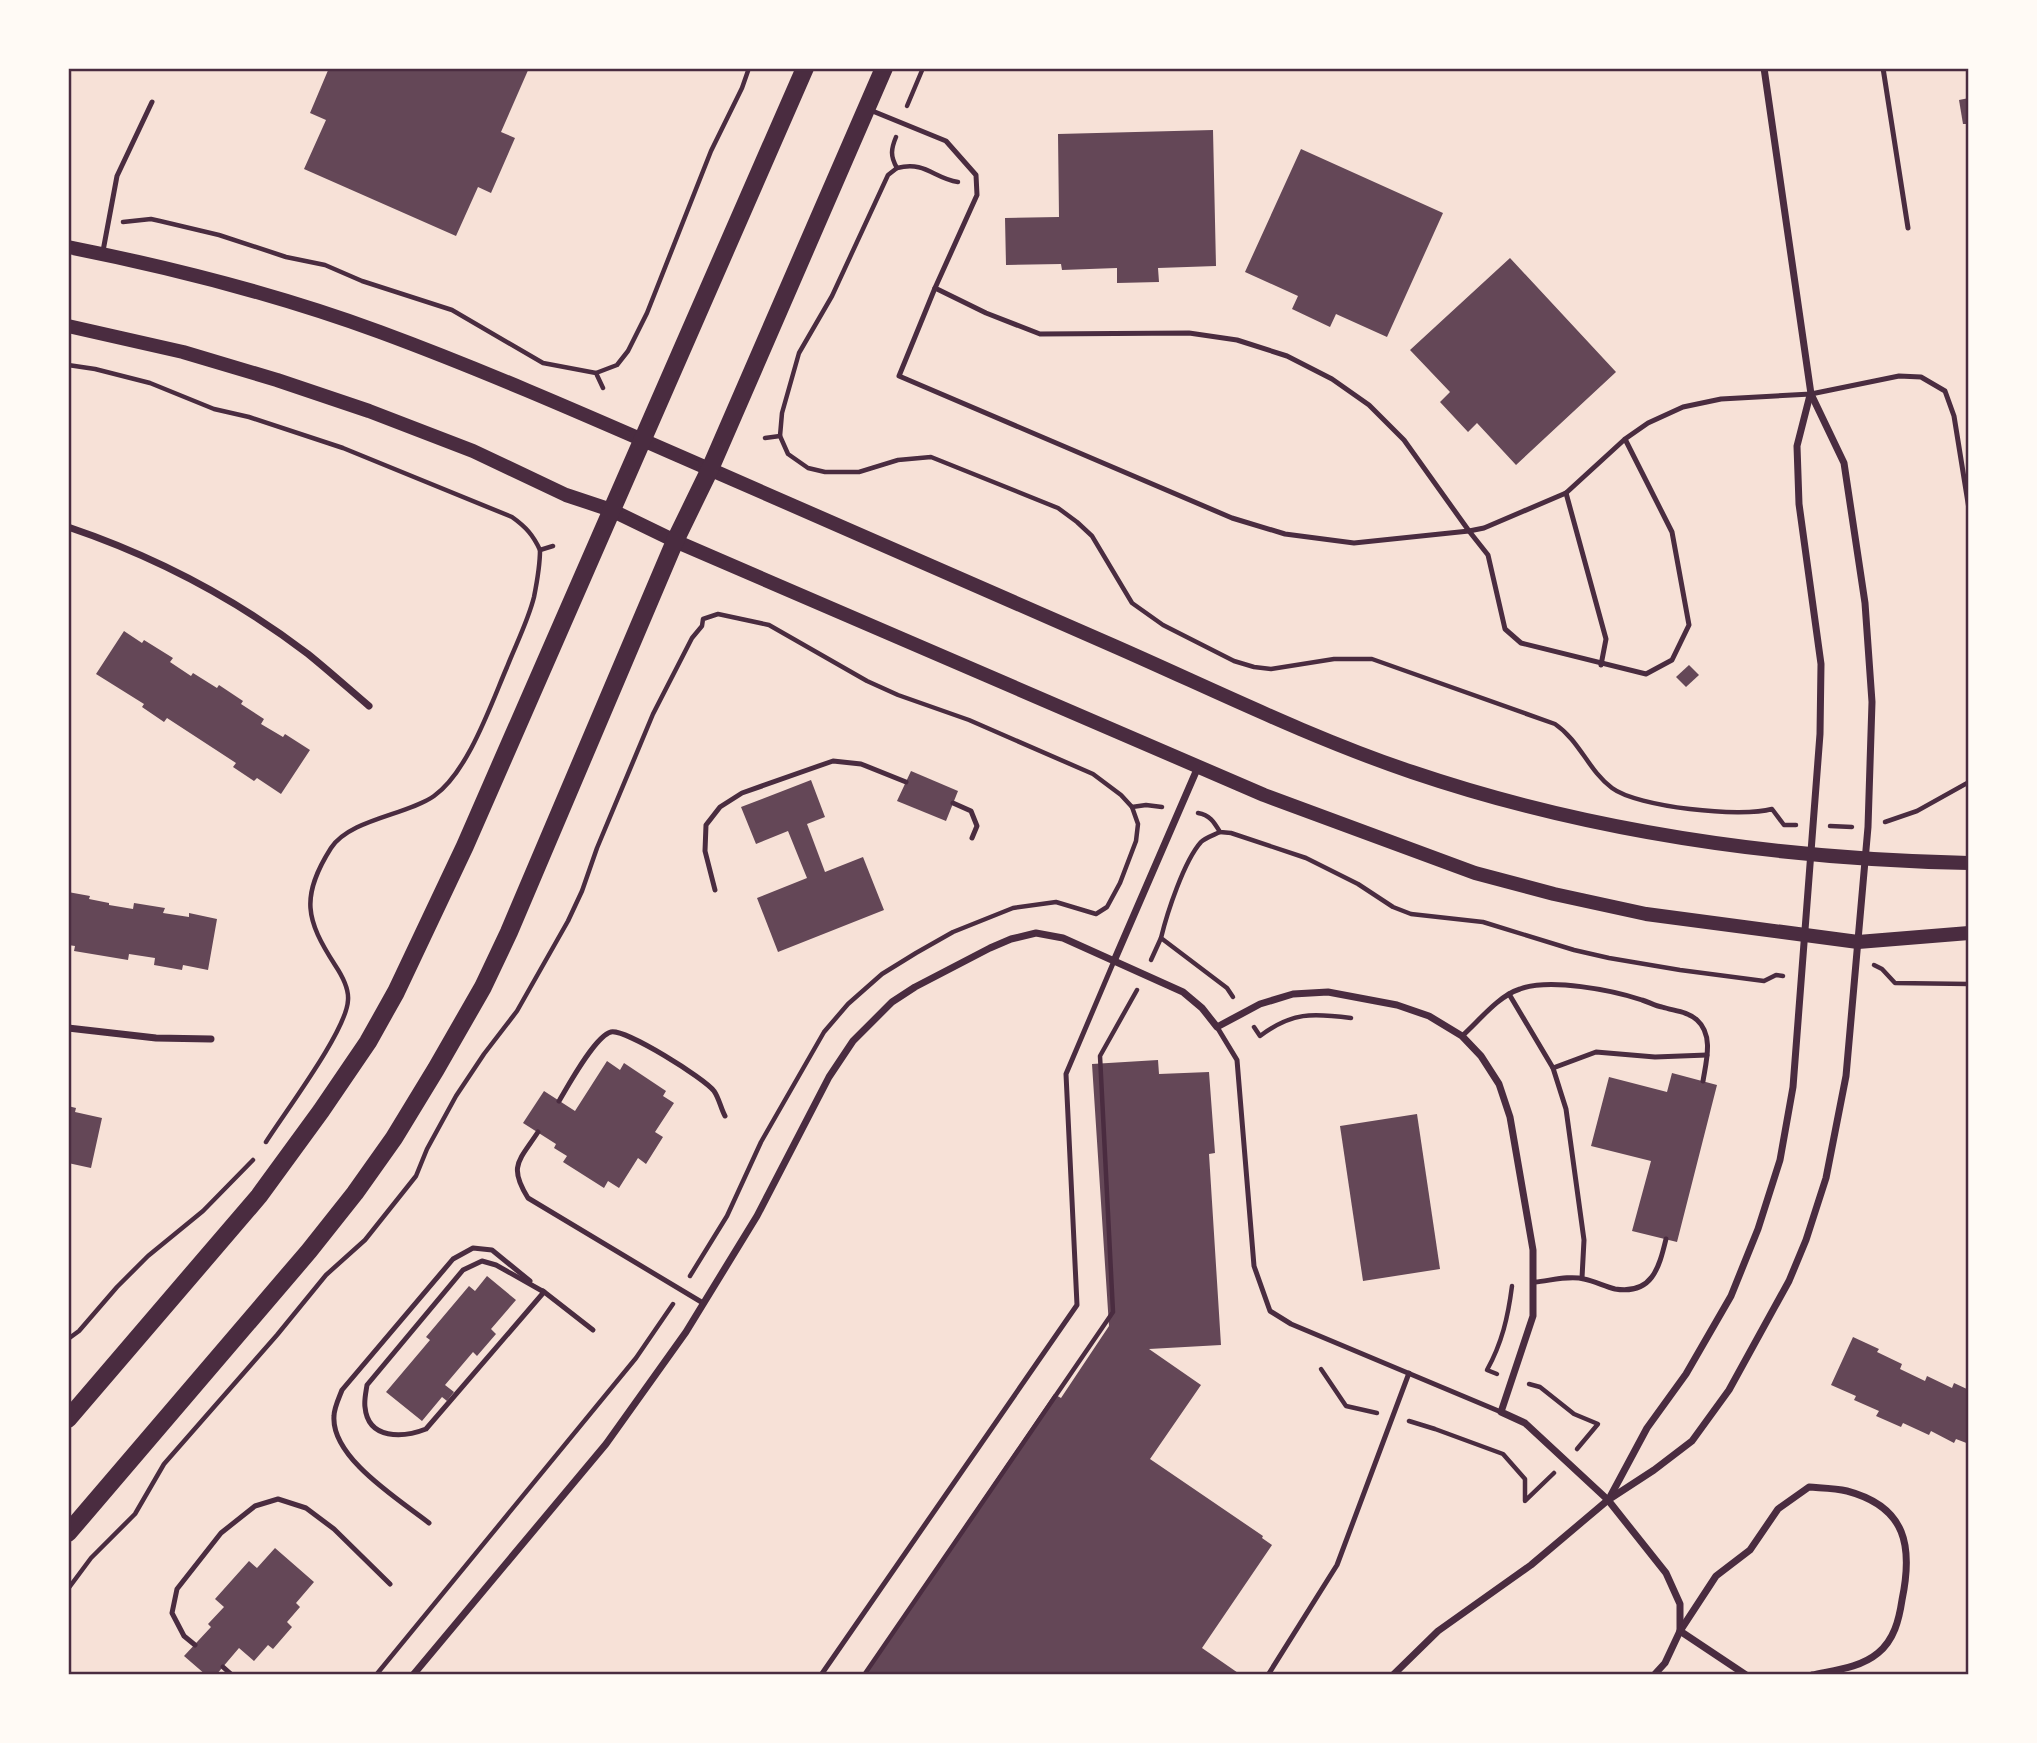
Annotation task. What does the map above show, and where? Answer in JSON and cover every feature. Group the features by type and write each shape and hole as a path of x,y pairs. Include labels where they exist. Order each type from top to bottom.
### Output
{"main road":[{"path":"68,1419 259,1196 368,1042 396,992 442,896 805,68"},
{"path":"68,1533 309,1251 394,1138 483,986 509,932 675,541 710,470 884,68"},
{"path":"68,247 204,277 378,331 514,384 1359,752 1418,774 1556,814 1683,839 1811,854 1969,863"},
{"path":"68,326 183,352 277,380 460,446 566,495 611,510 675,541 1289,805 1475,873 1646,914 1803,936 1858,942 1969,933"}],"street":[{"path":"1393,1675 1438,1631 1531,1565 1608,1500 1692,1441 1729,1390 1789,1281 1806,1240 1826,1178 1846,1076 1868,827 1872,702 1865,603 1844,463 1811,394 1764,68"},
{"path":"1608,1500 1647,1428 1686,1374 1731,1296 1758,1229 1780,1160 1793,1087 1820,733 1821,664 1799,504 1797,446 1811,394"},
{"path":"68,527 123,548 204,586 307,654 369,706"},
{"path":"1114,961 1198,766"},
{"path":"413,1675 606,1444 686,1332 757,1216 829,1077 853,1041 892,1002 915,987 990,948 1036,933 1063,938 1183,992 1202,1008 1217,1027 1260,1004 1293,994 1328,992 1397,1004 1429,1016 1462,1036 1481,1056 1499,1084 1510,1117 1533,1250 1535,1282 1534,1316 1501,1412 1525,1423 1608,1500 1666,1573 1680,1604 1681,1631"},
{"path":"68,1028 156,1038 211,1039"},
{"path":"1654,1675 1665,1663 1681,1631 1716,1576 1750,1550 1779,1509 1809,1487 1846,1490 1868,1499 1889,1513 1905,1538 1908,1570 1899,1620 1878,1654 1854,1667 1812,1675"},
{"path":"1681,1631 1746,1675"}],"lane":[{"path":"1883,68 1909,229"},
{"path":"102,254 117,176 152,103"},
{"path":"867,108 946,141 975,175 976,180 977,195 899,376 1232,518 1285,534 1354,543 1484,528 1566,493 1625,439 1647,423 1683,407 1721,399 1811,394 1899,376 1921,377 1945,391 1954,416 1969,509"},
{"path":"935,288 986,313 1040,334 1189,333 1237,340 1287,356 1332,379 1369,405 1404,440 1488,555 1505,629 1521,643 1646,674 1672,660 1689,625 1672,532 1625,439"},
{"path":"1566,493 1606,639 1601,664"},
{"path":"715,890 705,851 706,825 720,807 742,793 833,761 861,764 906,782"},
{"path":"953,803 971,811 977,826 972,838"},
{"path":"821,1675 1077,1305 1066,1074 1114,961"},
{"path":"1462,1036 1509,994 1521,988 1565,984 1641,999 1659,1007 1682,1012 1697,1021 1706,1034 1707,1055 1703,1082"},
{"path":"1509,994 1553,1068 1566,1109 1584,1240 1582,1278"},
{"path":"1217,1027 1237,1060 1254,1266 1269,1311 1292,1324 1501,1412"},
{"path":"559,1101 600,1038 611,1032 626,1034 697,1076 713,1091 725,1116"},
{"path":"1553,1068 1597,1052 1655,1058 1707,1055"},
{"path":"538,1132 518,1163 517,1180 528,1198 703,1303"},
{"path":"1535,1282 1582,1278 1617,1289 1635,1289 1648,1283 1659,1268 1666,1239"},
{"path":"429,1523 358,1467 337,1436 334,1417 342,1390 453,1259 473,1248 492,1250 593,1330"},
{"path":"482,1261 544,1292 426,1429 408,1436 389,1435 373,1426 365,1408 367,1385 463,1270 482,1261"},
{"path":"1268,1675 1337,1565 1409,1373"},
{"path":"195,1645 184,1636 172,1613 177,1589 221,1533 255,1506 266,1502 278,1499 306,1507 334,1529 390,1584"},
{"path":"223,1667 232,1675"}],"path":[{"path":"108,224 151,219 219,235 286,257 325,265 362,281 452,310 543,363 596,373 617,365 628,351 647,313 711,151 749,68"},
{"path":"897,168 891,149 923,68"},
{"path":"976,180 947,180 922,166 913,165 897,168 888,175 832,296 799,353 782,412 780,436 788,454 808,468 825,472 859,472 898,460 931,457 951,463 1058,508 1092,536 1105,553 1132,603 1145,614 1234,661 1271,669 1334,659 1373,659 1555,724 1570,734 1600,777 1614,790 1630,797 1728,812 1763,812 1772,809 1784,825 1868,827 1917,811 1969,782"},
{"path":"68,365 150,383 214,409 249,417 343,447 512,517 526,526 540,550 537,583 529,614 475,743 458,769 435,795 371,822 332,846 313,887 309,912 316,936 340,972 348,998 341,1026 264,1145"},
{"path":"596,373 603,388"},
{"path":"765,438 780,436"},
{"path":"540,550 553,546"},
{"path":"1220,832 1202,841 1188,865 1167,915 1161,938 1227,988 1260,1036 1291,1017 1320,1015 1359,1020"},
{"path":"68,1339 79,1331 148,1256 203,1211 257,1156"},
{"path":"1321,1369 1346,1406 1435,1429 1503,1454 1525,1479 1525,1501 1566,1461 1598,1424 1574,1414 1540,1387 1487,1370 1497,1352 1508,1319 1513,1283"}],"building":[{"path":"329,68 529,68 501,132 515,138 491,193 478,187 456,236 304,169 326,120 310,113"},
{"path":"1969,98 1969,124 1963,124 1959,100"},
{"path":"1213,130 1216,266 1158,268 1159,282 1117,283 1117,268 1062,270 1061,264 1006,265 1005,218 1059,217 1058,134"},
{"path":"1301,149 1443,213 1387,337 1336,314 1330,327 1292,309 1298,296 1245,272"},
{"path":"1510,258 1616,372 1516,465 1477,423 1468,432 1440,402 1450,392 1410,350"},
{"path":"124,631 173,658 170,662 191,676 193,673 217,688 219,685 264,719 261,724 283,737 285,734 310,750 281,794 257,778 254,781 233,767 236,763 167,718 164,722 142,707 144,704 96,674"},
{"path":"1689,665 1699,675 1686,687 1676,677"},
{"path":"911,771 958,791 946,821 897,801"},
{"path":"811,780 825,817 807,824 825,872 863,857 884,910 778,952 757,898 807,878 788,831 756,844 741,807"},
{"path":"68,892 90,896 89,899 109,905 133,909 134,903 165,908 163,913 189,917 189,913 217,919 208,970 183,965 182,970 154,965 155,958 129,954 128,960 74,951 75,946 68,945"},
{"path":"1158,1060 1159,1074 1209,1072 1215,1153 1209,1154 1221,1345 1149,1349 1201,1385 1150,1459 1263,1536 1262,1538 1272,1545 1202,1648 1241,1675 863,1675 1054,1394 1061,1398 1109,1326 1092,1064"},
{"path":"607,1061 620,1070 624,1063 666,1091 663,1096 674,1103 655,1132 663,1137 646,1164 638,1158 619,1188 608,1181 604,1188 563,1162 567,1156 554,1148 556,1144 523,1123 544,1091 575,1111"},
{"path":"1672,1073 1717,1085 1677,1242 1632,1231 1651,1161 1591,1146 1609,1077 1667,1092"},
{"path":"68,1106 76,1108 75,1112 102,1118 91,1168 68,1163"},
{"path":"1417,1114 1440,1269 1363,1281 1340,1126"},
{"path":"487,1276 516,1300 491,1329 496,1334 477,1356 473,1352 445,1385 454,1392 447,1401 442,1397 422,1421 386,1392 430,1340 426,1337 469,1286 475,1291"},
{"path":"1853,1337 1879,1349 1877,1352 1902,1364 1900,1369 1925,1381 1927,1376 1952,1388 1954,1383 1969,1390 1969,1444 1956,1439 1954,1443 1931,1431 1929,1435 1903,1423 1901,1427 1876,1416 1879,1411 1854,1400 1856,1396 1831,1385"},
{"path":"275,1548 314,1582 296,1603 300,1607 287,1622 292,1627 273,1649 268,1645 254,1661 239,1648 216,1675 206,1675 184,1656 211,1627 208,1624 224,1607 215,1599 249,1561 257,1568"}]}
